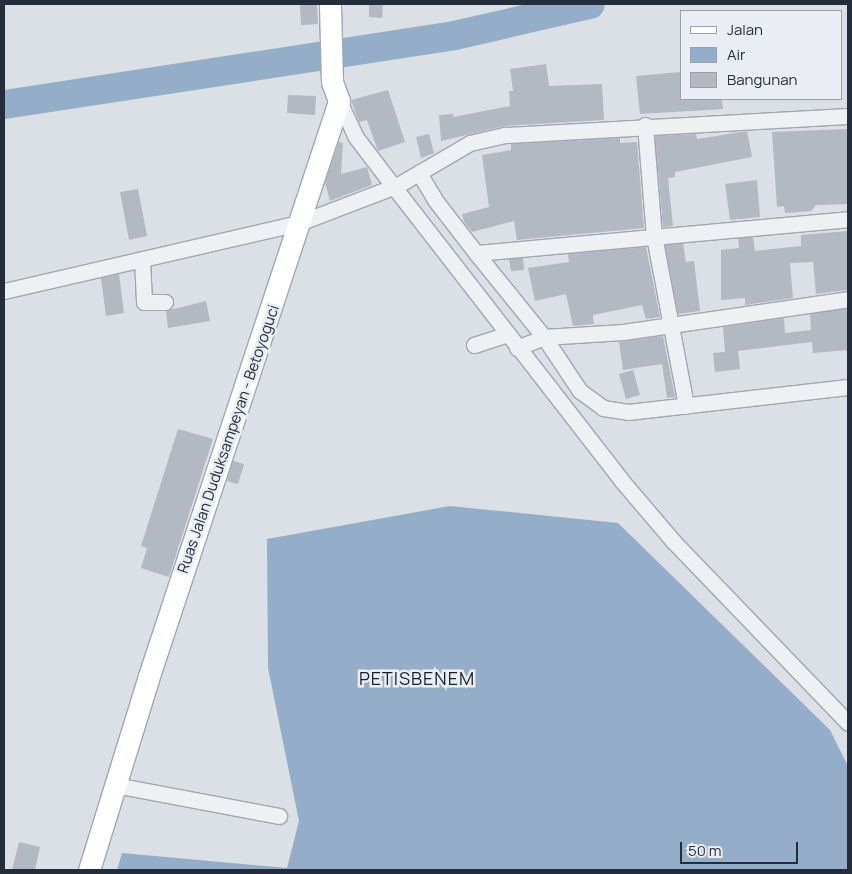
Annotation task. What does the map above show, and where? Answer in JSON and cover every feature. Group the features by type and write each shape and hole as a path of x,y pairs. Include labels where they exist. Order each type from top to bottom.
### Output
{"main road":[{"name":"Ruas Jalan Duduksampeyan - Betoyoguci","path":"90,870 115,785 299,223 322,141 335,91 330,4"}],"street":[{"path":"335,91 356,136 405,181 435,200 476,253 531,341 673,541 848,723"},
{"path":"4,291 299,223 405,181 470,143 506,135 645,125 848,116"},
{"path":"645,125 654,236 673,324 686,406"},
{"path":"405,181 507,334"},
{"path":"476,253 848,219"},
{"path":"142,259 144,302 165,302"},
{"path":"474,345 507,334 531,341 673,324 848,299"},
{"path":"531,341 580,390 603,408 628,412 848,387"},
{"path":"115,785 279,816"}],"water":[{"path":"450,506 618,523 830,730 848,766 848,870 117,870 122,853 287,868 299,821 268,668 267,539"}],"building":[{"path":"300,4 317,4 318,24 301,25"},
{"path":"369,4 383,4 382,18 369,17"},
{"path":"546,64 549,86 602,84 604,120 505,126 441,141 439,115 453,114 453,117 510,106 509,91 513,91 510,69"},
{"path":"680,72 680,100 722,100 723,109 640,114 636,76"},
{"path":"388,90 405,142 378,151 367,120 359,122 351,100"},
{"path":"288,95 316,96 315,115 287,113"},
{"path":"848,129 848,204 816,205 811,211 785,213 784,206 777,207 772,132"},
{"path":"747,131 752,157 675,172 675,177 668,178 673,226 663,227 655,136 696,134 697,139"},
{"path":"429,134 434,153 421,158 416,137"},
{"path":"620,138 620,143 637,142 644,228 517,240 514,221 472,232 464,222 462,214 489,207 482,155 511,150 511,144"},
{"path":"339,142 343,143 341,174 367,167 372,185 330,201 325,182"},
{"path":"757,180 760,217 730,220 725,184"},
{"path":"138,189 147,236 129,240 120,192"},
{"path":"848,231 848,290 816,294 813,262 790,263 793,298 745,305 745,298 721,300 721,250 739,248 738,238 753,237 755,251 801,246 801,235"},
{"path":"683,243 686,262 694,261 700,311 678,314 665,245"},
{"path":"646,247 660,317 646,319 642,305 593,315 594,324 573,326 566,294 535,301 528,268 569,262 568,254"},
{"path":"523,258 524,270 511,271 509,259"},
{"path":"119,274 124,313 106,316 101,278"},
{"path":"206,301 210,321 168,328 166,311"},
{"path":"848,308 848,350 813,353 812,342 738,351 740,369 715,372 713,353 725,352 723,327 784,318 785,333 811,330 810,314"},
{"path":"663,336 675,397 667,398 662,364 623,370 619,342"},
{"path":"633,370 640,395 626,399 619,374"},
{"path":"178,429 213,439 169,577 141,568 147,548 141,546"},
{"path":"233,461 244,464 238,484 227,481"},
{"path":"19,842 40,847 35,870 12,870"}],"waterway":[{"path":"4,104 454,35 589,4"}],"district":[{"name":"PETISBENEM","path":"417,678"}]}
